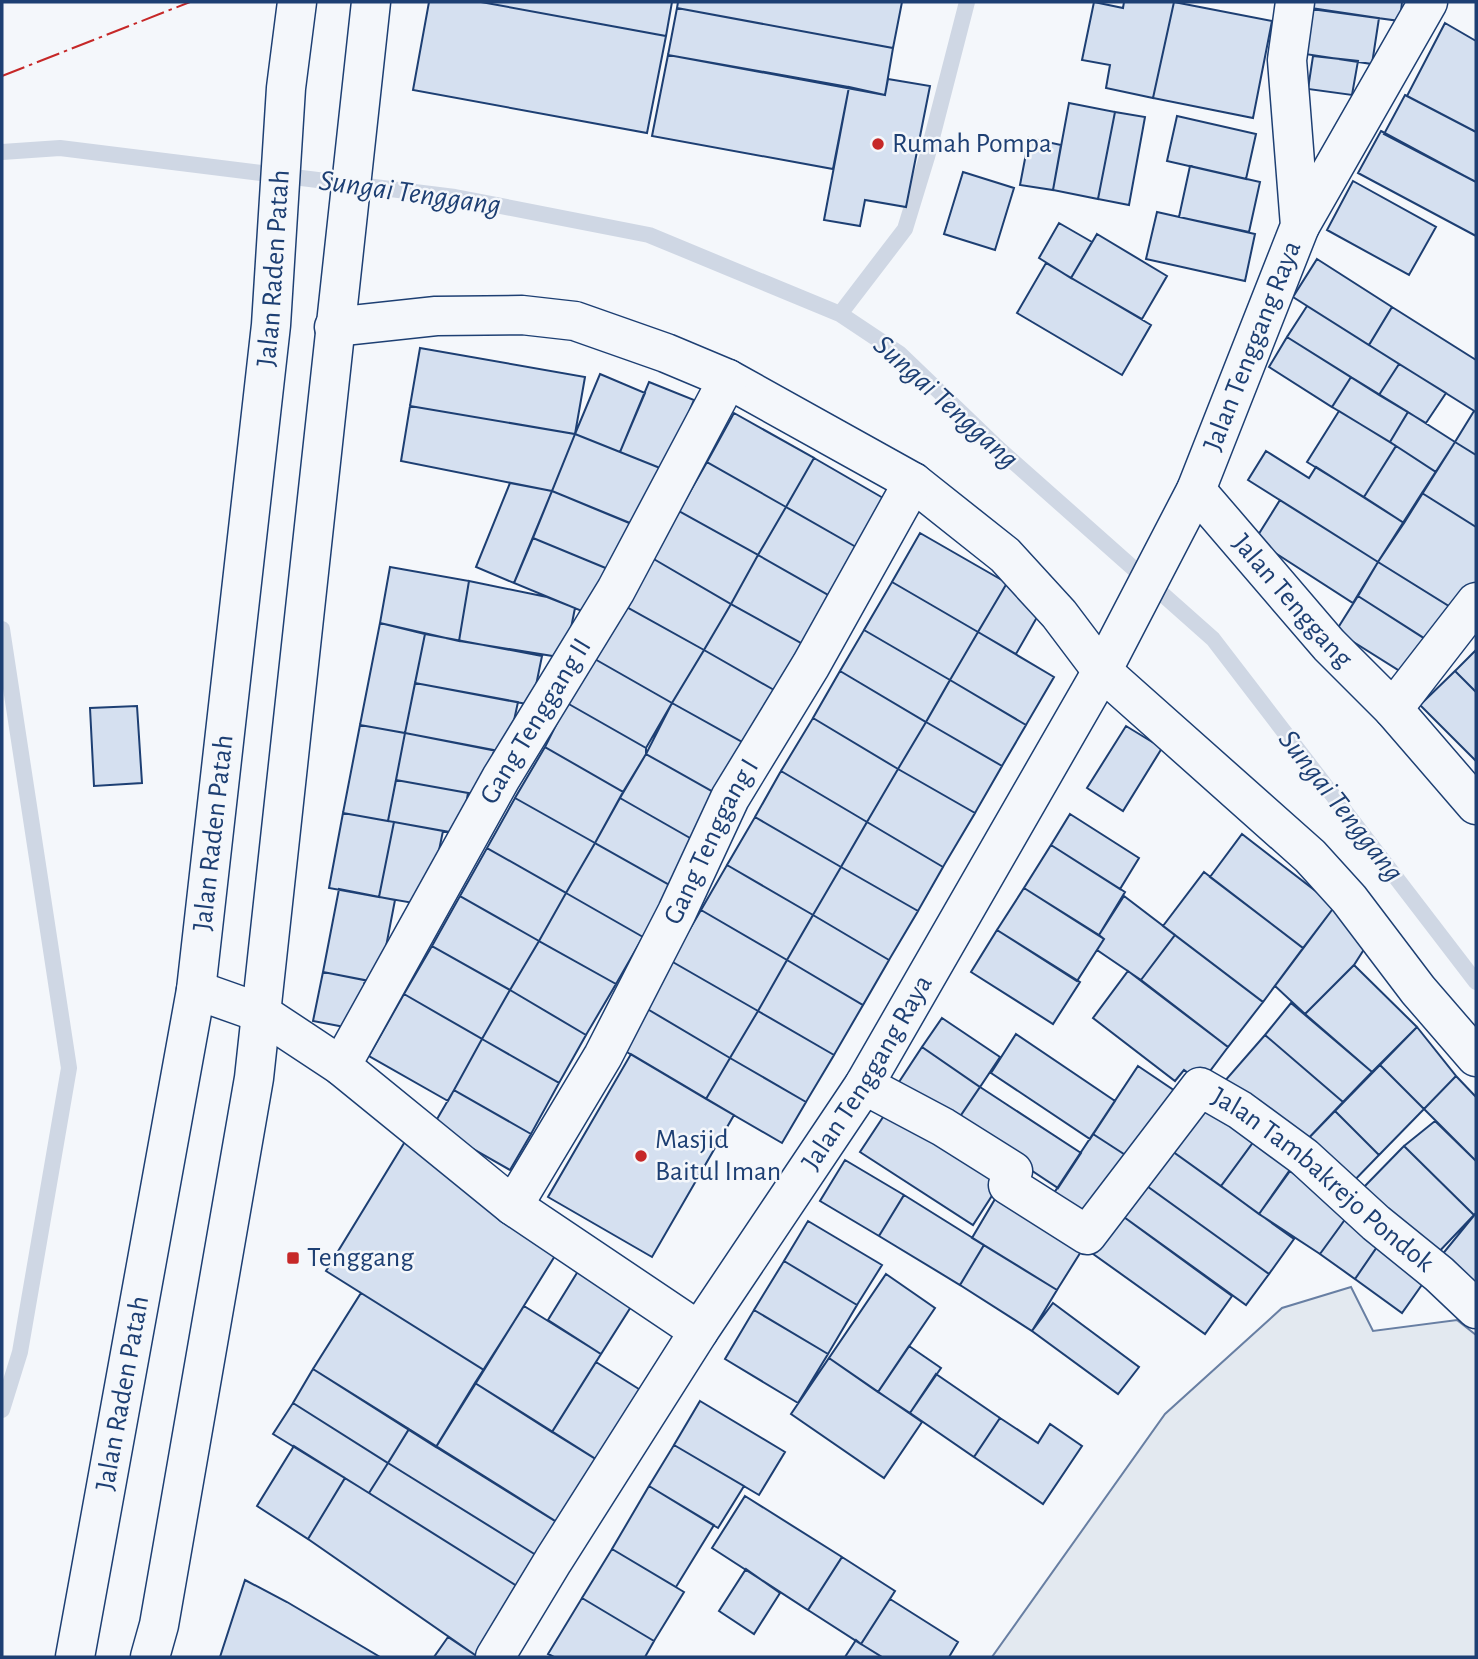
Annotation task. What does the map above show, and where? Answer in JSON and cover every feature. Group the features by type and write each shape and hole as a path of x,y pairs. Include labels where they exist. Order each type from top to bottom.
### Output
{"main road":[{"name":"Jalan Raden Patah","path":"75,1657 196,990 271,325 286,88 297,2"},
{"path":"150,1657 159,1625 254,1078 371,2"},
{"name":"Jalan Tenggang Raya","path":"495,1657 560,1549 699,1331 864,1085 1106,664 1189,503 1300,226 1287,60 1295,2"},
{"path":"1300,226 1428,2"},
{"path":"335,323 436,316 511,315 559,318 666,353 728,379 913,482 1005,555 1106,664 1320,866 1349,899 1418,990 1476,1057"},
{"name":"Gang Tenggang II","path":"341,1066 501,778 616,590 728,379"},
{"name":"Gang Tenggang I","path":"513,1206 603,1056 677,912 730,798 811,665 913,482"},
{"name":"Jalan Tenggang","path":"1189,503 1393,709 1476,805"},
{"path":"1393,709 1476,602"},
{"path":"196,990 261,1013 341,1066 513,1206 699,1331"},
{"name":"Jalan Tambakrejo Pondok","path":"864,1085 943,1127 1013,1171 1008,1185 1087,1235 1200,1087 1240,1110 1304,1157 1476,1309"}],"shaded area":[{"path":"1351,1287 1373,1331 1457,1320 1476,1335 1476,1657 992,1657 1165,1414 1282,1308"}],"building":[{"path":"429,2 481,2 666,36 647,133 413,90"},
{"path":"481,2 672,2 666,36"},
{"path":"678,2 902,2 893,48 677,8"},
{"path":"1094,2 1123,8 1124,2 1174,2 1153,98 1106,88 1110,65 1082,60"},
{"path":"1174,2 1272,21 1253,118 1153,98"},
{"path":"1304,2 1402,2 1400,21 1303,8"},
{"path":"677,8 893,48 885,95 668,55"},
{"path":"1311,8 1379,18 1372,64 1305,54"},
{"path":"1445,23 1476,41 1476,132 1407,96"},
{"path":"668,55 849,87 833,169 652,136"},
{"path":"1313,56 1358,61 1352,95 1308,89"},
{"name":"Rumah Pompa","path":"888,79 930,86 906,207 865,200 860,226 824,220 849,87 885,95"},
{"path":"1405,95 1476,132 1476,182 1384,134"},
{"path":"1069,103 1115,112 1098,199 1053,190"},
{"path":"1115,112 1145,117 1129,205 1098,199"},
{"path":"1177,116 1256,134 1246,179 1167,161"},
{"path":"1381,131 1476,182 1476,236 1358,173"},
{"path":"1029,138 1061,145 1053,190 1020,185"},
{"path":"1190,166 1260,182 1249,232 1179,217"},
{"path":"963,172 1014,188 995,250 944,234"},
{"path":"1353,181 1436,227 1409,275 1327,230"},
{"path":"1157,212 1255,234 1245,281 1146,259"},
{"path":"1059,223 1092,242 1071,278 1039,258"},
{"path":"1097,234 1167,276 1142,319 1071,278"},
{"path":"1317,259 1392,307 1369,345 1293,297"},
{"path":"1046,263 1151,325 1122,375 1017,313"},
{"path":"1307,306 1399,364 1379,395 1287,337"},
{"path":"1392,307 1476,360 1476,412 1369,345"},
{"path":"1287,337 1351,377 1332,407 1269,367"},
{"path":"420,348 585,377 575,434 410,406"},
{"path":"1399,364 1446,393 1426,423 1379,395"},
{"path":"600,374 645,393 620,452 575,434"},
{"path":"1351,377 1408,412 1390,442 1332,407"},
{"path":"649,382 694,400 665,470 620,452"},
{"path":"410,406 575,434 552,491 401,461"},
{"path":"1339,411 1396,446 1364,497 1307,462"},
{"path":"1474,411 1476,412 1476,455 1455,442"},
{"path":"1408,412 1455,442 1436,472 1390,442"},
{"path":"734,413 814,458 786,507 707,462"},
{"path":"575,434 665,470 641,528 552,491"},
{"path":"1455,442 1476,455 1476,527 1422,493"},
{"path":"1396,446 1436,472 1404,523 1364,497"},
{"path":"1266,451 1309,478 1316,467 1404,523 1378,562 1248,480"},
{"path":"814,458 890,502 863,551 786,507"},
{"path":"707,462 786,507 758,555 679,511"},
{"path":"510,483 552,491 514,583 476,567"},
{"path":"552,491 635,525 608,569 533,538"},
{"path":"1422,493 1476,527 1476,586 1452,608 1378,562"},
{"path":"1280,500 1378,562 1353,603 1255,540"},
{"path":"786,507 863,551 835,599 758,555"},
{"path":"679,511 758,555 731,604 652,558"},
{"path":"920,533 1007,583 978,632 892,582"},
{"path":"533,538 608,569 589,614 514,583"},
{"path":"758,555 835,599 808,647 731,604"},
{"path":"652,558 731,604 704,650 625,606"},
{"path":"1378,562 1452,608 1430,642 1358,596"},
{"path":"390,567 469,581 459,641 380,623"},
{"path":"469,581 547,597 575,608 565,658 459,641"},
{"path":"892,582 978,632 950,680 864,630"},
{"path":"1007,583 1044,605 1016,654 978,632"},
{"path":"1358,596 1424,638 1403,673 1336,631"},
{"path":"731,604 808,647 781,694 704,650"},
{"path":"625,606 704,650 672,703 593,658"},
{"path":"380,623 425,634 405,733 360,725"},
{"path":"864,630 950,680 926,722 840,671"},
{"path":"978,632 1054,677 1026,725 950,680"},
{"path":"425,634 542,656 532,705 415,683"},
{"path":"704,650 781,694 751,747 672,703"},
{"path":"1476,650 1476,692 1455,671"},
{"path":"593,658 672,703 646,748 567,703"},
{"path":"840,671 926,722 898,769 813,718"},
{"path":"1455,671 1476,692 1476,761 1420,705"},
{"path":"950,680 1026,725 1002,766 926,722"},
{"path":"415,683 518,702 507,753 405,733"},
{"path":"567,703 646,748 646,754 623,792 545,747"},
{"path":"672,703 751,747 722,797 646,754"},
{"path":"137,706 142,783 94,786 90,708"},
{"path":"813,718 898,769 867,822 781,771"},
{"path":"926,722 1002,766 975,813 898,769"},
{"path":"360,725 405,733 388,821 343,813"},
{"path":"1126,726 1162,748 1123,811 1087,788"},
{"path":"405,733 494,750 485,796 396,780"},
{"path":"545,747 623,792 595,843 515,798"},
{"path":"646,754 722,797 697,842 620,798"},
{"path":"898,769 975,813 943,867 867,822"},
{"path":"781,771 867,822 841,867 755,817"},
{"path":"396,780 468,793 461,834 388,821"},
{"path":"515,798 595,843 566,893 487,848"},
{"path":"620,798 697,842 671,886 595,843"},
{"path":"343,813 394,822 379,897 329,888"},
{"path":"1070,814 1139,858 1120,889 1051,845"},
{"path":"755,817 841,867 813,915 727,865"},
{"path":"394,822 443,831 432,884 419,904 379,897"},
{"path":"867,822 943,867 918,911 841,867"},
{"path":"1242,834 1335,906 1303,948 1210,877"},
{"path":"595,843 671,886 643,937 566,893"},
{"path":"1051,845 1125,892 1099,935 1024,888"},
{"path":"487,848 566,893 539,941 460,896"},
{"path":"727,865 813,915 787,960 701,910"},
{"path":"841,867 918,911 889,960 813,915"},
{"path":"1204,872 1303,948 1263,1002 1163,926"},
{"path":"1024,888 1104,939 1077,981 997,930"},
{"path":"339,889 395,900 379,983 323,972"},
{"path":"566,893 643,937 616,984 539,941"},
{"path":"460,896 539,941 510,990 432,946"},
{"path":"1124,896 1175,935 1141,980 1097,950 1104,939 1099,935"},
{"path":"1335,906 1370,940 1354,965 1305,1014 1275,986"},
{"path":"701,910 787,960 758,1011 671,961"},
{"path":"813,915 889,960 863,1005 787,960"},
{"path":"997,930 1080,982 1053,1024 971,972"},
{"path":"1175,935 1263,1002 1228,1047 1141,980"},
{"path":"539,941 616,984 586,1035 510,990"},
{"path":"432,946 510,990 482,1039 404,994"},
{"path":"787,960 863,1005 834,1055 758,1011"},
{"path":"671,961 758,1011 730,1058 644,1007"},
{"path":"1354,965 1417,1027 1372,1072 1305,1014"},
{"path":"1128,971 1228,1047 1201,1083 1184,1070 1175,1081 1093,1018"},
{"path":"323,972 365,980 355,1029 313,1021"},
{"path":"510,990 586,1035 559,1083 482,1039"},
{"path":"404,994 482,1039 448,1101 369,1056"},
{"path":"1291,1003 1372,1072 1343,1102 1265,1035"},
{"path":"644,1007 730,1058 706,1099 620,1048"},
{"path":"758,1011 834,1055 806,1102 730,1058"},
{"path":"942,1018 1000,1057 980,1087 922,1047"},
{"path":"1417,1027 1456,1076 1424,1109 1380,1065"},
{"path":"1016,1034 1115,1101 1090,1139 991,1073"},
{"path":"1265,1035 1343,1102 1302,1145 1223,1083"},
{"path":"482,1039 559,1083 531,1134 454,1090"},
{"path":"922,1047 980,1087 957,1121 899,1082"},
{"name":"Masjid Baitul Iman","path":"631,1054 734,1115 652,1257 548,1197"},
{"path":"730,1058 806,1102 782,1143 706,1099"},
{"path":"1380,1065 1424,1109 1379,1155 1335,1111"},
{"path":"1138,1066 1181,1095 1130,1158 1093,1134"},
{"path":"1456,1076 1476,1097 1476,1161 1424,1109"},
{"path":"980,1087 1081,1153 1058,1188 957,1121"},
{"path":"454,1090 531,1134 510,1170 433,1126"},
{"path":"1201,1096 1257,1137 1221,1186 1165,1146"},
{"path":"891,1105 1006,1174 973,1225 860,1152"},
{"path":"1335,1111 1379,1155 1346,1189 1302,1145"},
{"path":"1435,1121 1476,1161 1474,1215 1404,1146"},
{"path":"1093,1134 1130,1158 1089,1220 1052,1196"},
{"path":"1257,1137 1294,1164 1259,1214 1221,1186"},
{"path":"406,1140 558,1251 484,1370 326,1271"},
{"path":"1165,1146 1294,1239 1269,1274 1140,1181"},
{"path":"1404,1146 1474,1215 1433,1258 1362,1189"},
{"path":"845,1160 904,1195 879,1236 820,1201"},
{"path":"1290,1171 1349,1214 1320,1254 1259,1214"},
{"path":"1140,1181 1269,1274 1246,1305 1117,1212"},
{"path":"1001,1189 1087,1242 1057,1290 972,1238"},
{"path":"904,1195 984,1245 960,1285 879,1236"},
{"path":"1117,1212 1232,1296 1205,1334 1089,1251"},
{"path":"1476,1213 1476,1290 1441,1256"},
{"path":"1349,1214 1379,1244 1355,1279 1320,1254"},
{"path":"808,1221 882,1265 857,1305 784,1261"},
{"path":"1379,1244 1426,1279 1402,1313 1355,1279"},
{"path":"984,1245 1057,1290 1032,1331 960,1285"},
{"path":"784,1261 857,1305 828,1354 754,1310"},
{"path":"580,1268 634,1302 601,1354 548,1320"},
{"path":"886,1274 935,1308 878,1392 829,1358"},
{"path":"361,1293 484,1370 436,1447 313,1369"},
{"path":"1053,1303 1139,1367 1118,1394 1032,1331"},
{"path":"524,1306 601,1354 552,1432 475,1383"},
{"path":"754,1310 828,1354 798,1403 725,1359"},
{"path":"909,1346 941,1368 910,1413 878,1392"},
{"path":"829,1358 922,1422 884,1478 791,1414"},
{"path":"596,1362 642,1391 599,1461 552,1432"},
{"path":"313,1369 409,1429 388,1463 293,1403"},
{"path":"936,1374 1000,1418 974,1457 910,1413"},
{"path":"475,1383 599,1461 560,1524 436,1447"},
{"path":"700,1401 785,1452 759,1495 674,1445"},
{"path":"293,1403 388,1463 369,1493 273,1434"},
{"path":"1000,1418 1038,1443 1050,1424 1082,1446 1043,1504 974,1457"},
{"path":"409,1429 560,1524 536,1555 388,1463"},
{"path":"674,1445 744,1486 718,1528 649,1486"},
{"path":"294,1446 345,1478 308,1539 257,1506"},
{"path":"388,1463 536,1555 517,1586 369,1493"},
{"path":"345,1478 517,1586 478,1657 308,1539"},
{"path":"649,1486 714,1525 676,1587 612,1549"},
{"path":"745,1496 842,1557 808,1610 712,1548"},
{"path":"612,1549 684,1592 654,1641 582,1598"},
{"path":"842,1557 895,1591 861,1644 808,1610"},
{"path":"746,1569 780,1593 754,1634 719,1611"},
{"path":"245,1580 287,1602 380,1657 220,1657"},
{"path":"582,1598 654,1641 645,1657 554,1657 548,1654"},
{"path":"890,1599 958,1642 949,1657 882,1657 861,1644"},
{"path":"448,1637 478,1657 434,1657"},
{"path":"856,1640 861,1644 882,1657 845,1657"}],"waterway":[{"path":"840,314 905,229 927,157 967,2"},
{"name":"Sungai Tenggang","path":"2,152 60,148 455,197 649,235 840,314 900,354 999,449 1213,639 1476,982"},
{"path":"2,629 69,1068 20,1352 2,1410"}],"power":[{"path":"2,76 190,2"}],"place":[{"name":"Rumah Pompa","path":"878,144"},
{"name":"Masjid Baitul Iman","path":"641,1156"},
{"name":"Tenggang","path":"293,1258"}]}
